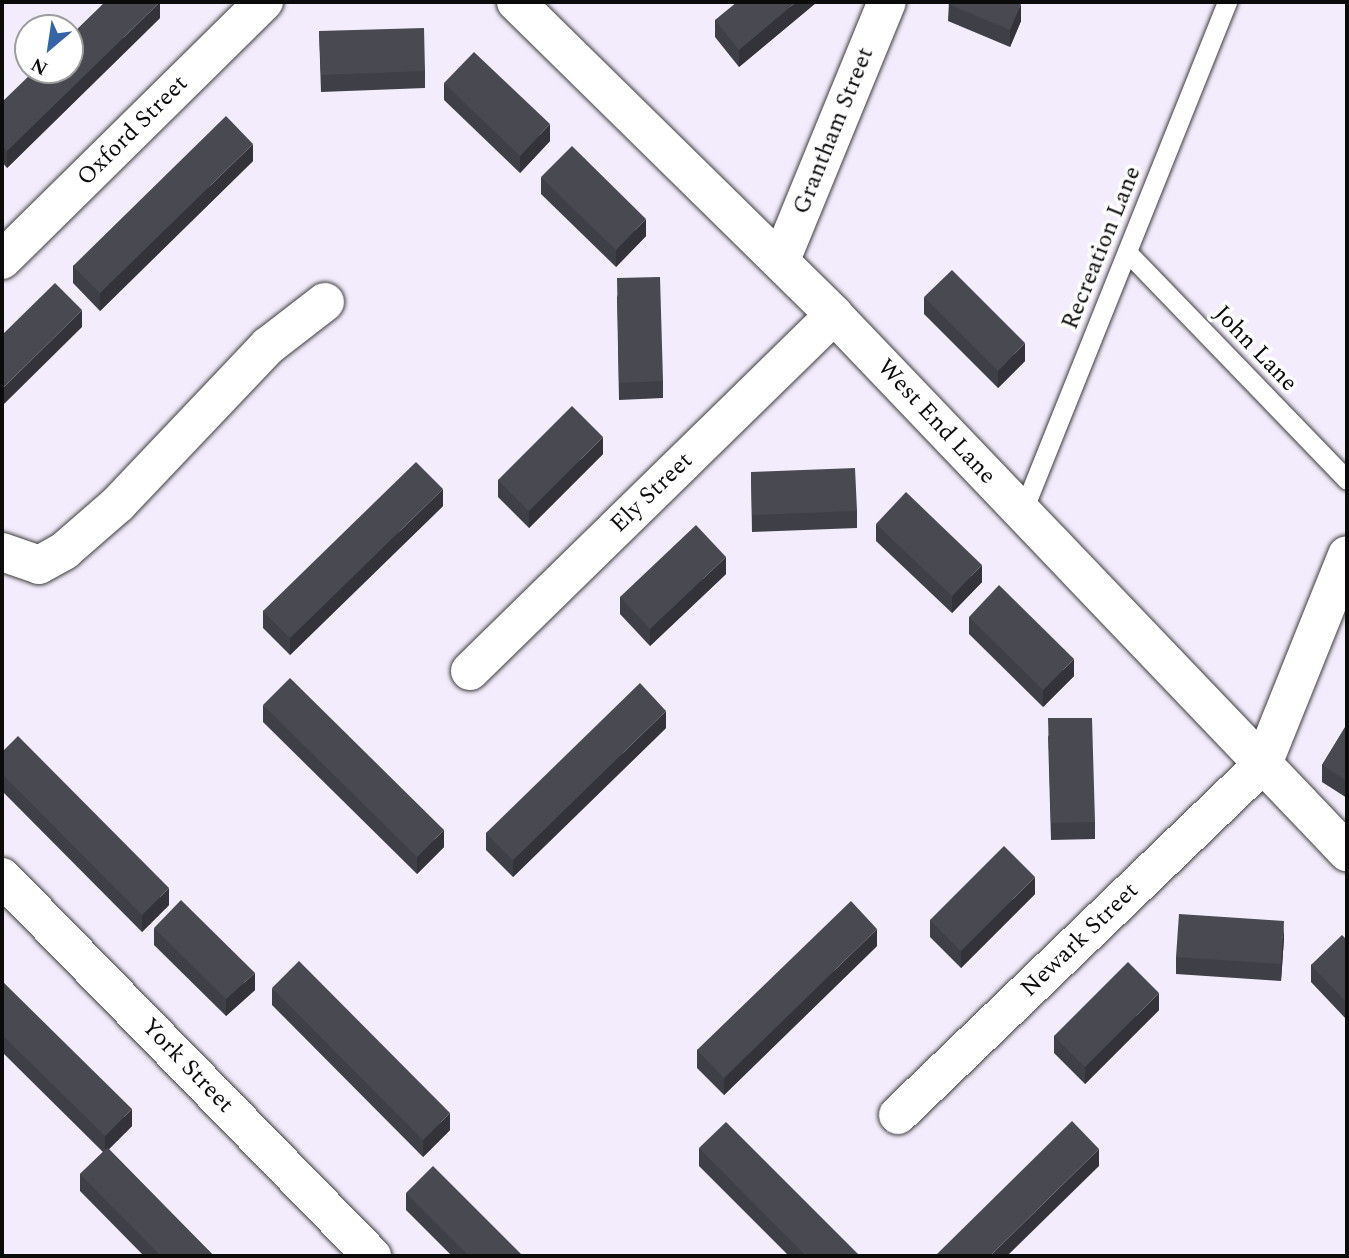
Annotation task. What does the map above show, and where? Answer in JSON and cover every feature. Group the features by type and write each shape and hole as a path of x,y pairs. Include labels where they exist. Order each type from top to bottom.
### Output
{"street":[{"name":"Oxford Street","path":"2,260 264,2"},
{"name":"West End Lane","path":"516,2 781,260 1347,852"},
{"name":"Grantham Street","path":"781,260 887,2"},
{"path":"2,552 39,565 64,551 118,504 268,346 325,302"},
{"name":"Ely Street","path":"470,671 834,315"},
{"path":"1263,764 1347,555"},
{"name":"Newark Street","path":"898,1115 1263,764"},
{"name":"York Street","path":"2,877 372,1256"}],"lane":[{"name":"Recreation Lane","path":"1022,513 1227,2"},
{"name":"John Lane","path":"1127,252 1347,480"}],"building":[{"path":"105,2 160,2 84,76 84,22"},
{"path":"737,2 796,2 739,50 715,20"},
{"path":"948,4 1021,4 1010,30"},
{"path":"424,28 425,71 321,75 319,31"},
{"path":"474,52 550,124 520,156 444,83"},
{"path":"21,84 76,84 7,151 2,145 2,102"},
{"path":"226,116 253,144 100,293 73,266"},
{"path":"572,146 646,219 616,250 541,177"},
{"path":"952,270 1025,343 998,371 924,297"},
{"path":"660,277 663,381 619,383 617,278"},
{"path":"55,283 82,310 2,389 2,335"},
{"path":"572,406 603,437 529,511 498,480"},
{"path":"416,462 443,489 290,638 263,611"},
{"path":"855,468 857,511 752,515 751,472"},
{"path":"906,492 982,565 952,596 876,524"},
{"path":"696,525 726,557 650,629 620,597"},
{"path":"999,585 1074,659 1043,690 969,617"},
{"path":"290,678 444,830 417,857 263,705"},
{"path":"640,683 666,711 513,860 486,833"},
{"path":"1048,718 1092,718 1095,822 1051,823"},
{"path":"1347,724 1347,781 1322,765"},
{"path":"18,736 169,888 142,915 2,774 2,752"},
{"path":"1004,846 1035,877 961,951 930,920"},
{"path":"181,900 255,973 226,999 154,928"},
{"path":"851,901 877,929 724,1078 697,1050"},
{"path":"1179,914 1284,921 1281,964 1176,957"},
{"path":"1342,935 1347,940 1347,1003 1311,965"},
{"path":"299,961 450,1113 423,1140 272,988"},
{"path":"1128,962 1159,993 1085,1067 1054,1036"},
{"path":"2,981 132,1109 105,1136 2,1035"},
{"path":"1072,1121 1099,1149 990,1256 935,1256"},
{"path":"726,1122 860,1256 806,1256 699,1148"},
{"path":"107,1148 214,1256 161,1256 80,1174"},
{"path":"433,1166 523,1256 469,1256 406,1193"}]}
